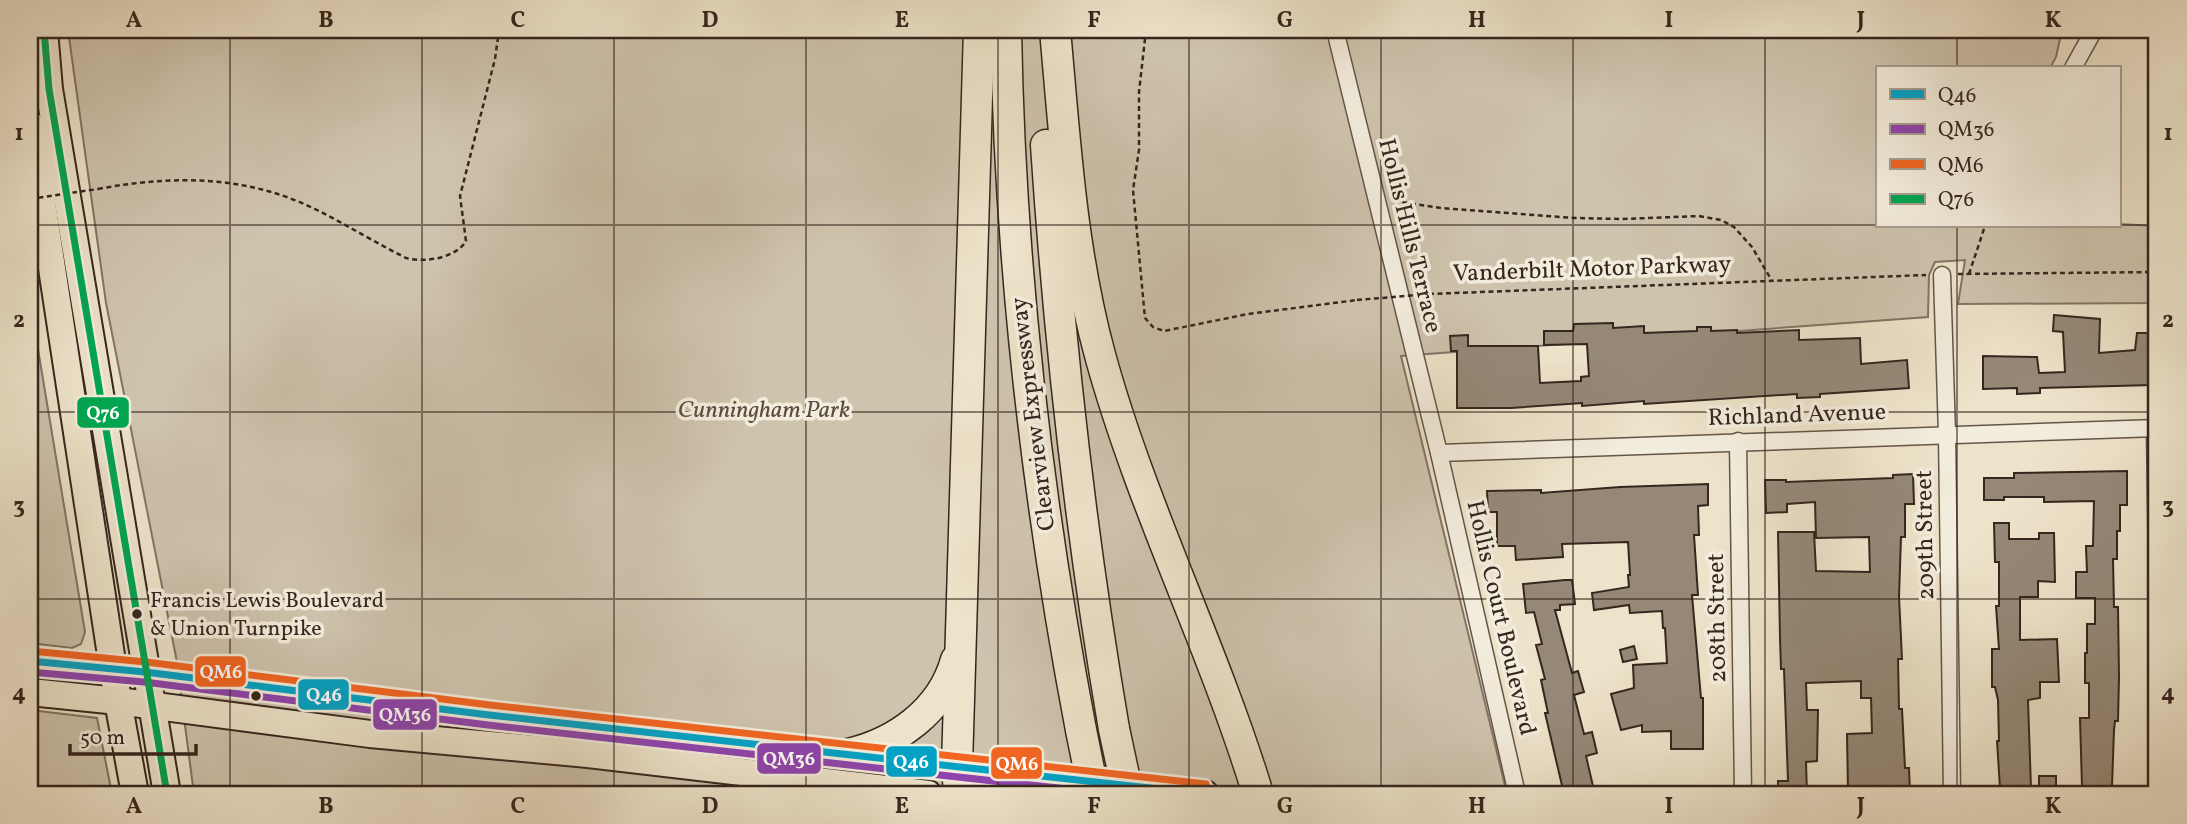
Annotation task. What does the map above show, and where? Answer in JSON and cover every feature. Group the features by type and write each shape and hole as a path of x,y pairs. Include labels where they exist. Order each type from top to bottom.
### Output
{"highway":[{"path":"958,780 979,30"},
{"name":"Clearview Expressway","path":"1006,30 1013,211 1028,382 1053,570 1094,794"},
{"name":"Clearview Expressway","path":"1042,30 1045,133 1059,319 1088,564 1114,729 1128,794"},
{"path":"1055,30 1078,253 1100,356 1136,464 1258,794"},
{"path":"848,754 895,736 923,715 949,679 962,629"}],"main road":[{"path":"44,30 49,89 150,706 167,794"},
{"path":"30,124 118,701 135,794"},
{"path":"30,661 113,668 489,715 848,754 958,780 1205,794"},
{"path":"30,692 370,734 588,754 928,794"}],"street":[{"name":"Hollis Hills Terrace","path":"1335,30 1439,453"},
{"path":"2074,66 2094,30"},
{"name":"209th Street","path":"1942,275 1952,794"},
{"name":"Richland Avenue","path":"1439,453 2156,428"},
{"path":"2156,428 2157,562"},
{"name":"208th Street","path":"1738,441 1743,794"},
{"name":"Hollis Court Boulevard","path":"1439,453 1517,794"}],"path":[{"path":"30,199 164,179 243,184 317,210 406,258 415,261 447,256 460,249 466,241 460,196 492,72 499,30"},
{"name":"Vanderbilt Motor Parkway","path":"1146,30 1139,92 1140,140 1133,190 1145,318 1153,327 1164,331 1248,314 1466,290 1969,274 2157,272"},
{"name":"Vanderbilt Motor Parkway","path":"1395,201 1441,208 1574,218 1699,216 1721,220 1734,227 1752,247 1772,281"},
{"path":"1969,274 1984,228"}],"green space":[{"name":"Cunningham Park","path":"68,30 2062,30 2051,66 1876,66 1876,228 2120,228 2120,224 2157,226 2157,303 1958,304 1965,260 1935,262 1929,275 1928,317 1401,356 1507,794 194,794 176,657 106,303"},
{"path":"30,301 85,632 81,644 72,648 30,643"},
{"path":"30,710 97,718 112,794 30,794"}],"building":[{"path":"2054,315 2100,319 2099,353 2135,350 2137,333 2150,333 2152,385 2040,388 2040,393 2017,394 2017,388 1983,389 1983,356 2037,357 2039,373 2065,372 2063,332 2053,331"},
{"path":"1613,323 1613,328 1644,326 1644,333 1697,331 1697,327 1711,327 1711,331 1737,330 1737,333 1799,330 1799,340 1860,338 1861,364 1907,360 1909,388 1820,394 1820,397 1797,398 1797,394 1644,404 1644,401 1582,406 1582,403 1511,408 1457,408 1457,351 1451,351 1450,336 1468,335 1468,346 1538,346 1540,383 1581,381 1581,377 1589,376 1587,344 1544,345 1544,331 1573,331 1574,324"},
{"path":"2127,471 2127,505 2120,505 2117,559 2113,559 2114,607 2118,607 2119,677 2112,786 2082,787 2080,718 2089,718 2089,683 2085,683 2085,653 2087,624 2095,624 2095,598 2076,598 2076,572 2087,572 2086,546 2093,546 2094,501 2044,502 2044,497 1984,500 1984,478 2014,478 2014,473"},
{"path":"1913,474 1914,504 1905,504 1905,537 1901,537 1899,597 1902,659 1898,659 1899,709 1902,709 1905,768 1909,768 1910,794 1877,794 1877,789 1848,792 1847,734 1872,733 1871,698 1861,698 1861,681 1806,683 1807,710 1818,710 1817,761 1806,762 1807,794 1778,794 1778,781 1788,781 1784,669 1781,669 1778,532 1814,532 1816,571 1870,572 1869,537 1816,538 1815,502 1787,504 1787,512 1766,513 1765,480 1786,482 1893,478 1893,475"},
{"path":"1708,484 1708,505 1698,506 1699,535 1694,535 1698,595 1692,595 1703,698 1703,749 1671,749 1671,731 1642,732 1642,725 1621,730 1611,694 1634,688 1633,665 1667,663 1662,611 1630,613 1629,605 1594,610 1592,593 1629,587 1628,542 1562,544 1563,557 1516,560 1515,546 1497,546 1497,512 1488,512 1487,491 1541,490 1541,493"},
{"path":"1994,523 2009,523 2009,539 2039,539 2039,533 2054,533 2055,582 2038,581 2038,597 2020,597 2020,640 2057,639 2059,682 2040,682 2040,698 2028,700 2031,788 2000,788 1998,700 1995,687 1992,687 1992,649 1999,649 1996,606 1999,606 1999,562 1995,562"},
{"path":"1572,580 1575,604 1560,605 1560,610 1555,610 1572,673 1578,671 1584,692 1574,695 1584,734 1592,732 1597,753 1586,756 1593,786 1587,788 1588,794 1564,794 1545,713 1548,713 1541,680 1545,679 1536,645 1542,644 1534,612 1526,613 1523,584"},
{"path":"1634,646 1637,659 1623,662 1620,650"},
{"path":"2039,776 2056,776 2056,794 2039,794"}],"transit line":[{"name":"Q76","path":"44,30 49,89 167,794"},
{"name":"QM6","path":"31,651 1206,784"},
{"name":"Q46","path":"30,661 1205,794"},
{"name":"QM36","path":"30,672 144,682 488,725 1112,794"}],"place":[{"name":"Francis Lewis Boulevard & Union Turnpike","path":"137,614"}]}
